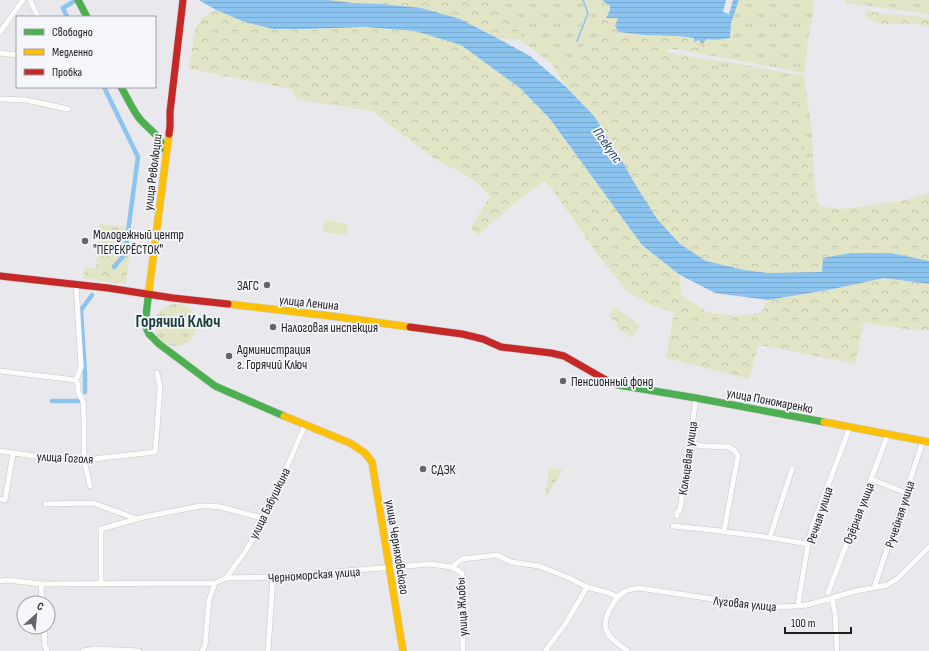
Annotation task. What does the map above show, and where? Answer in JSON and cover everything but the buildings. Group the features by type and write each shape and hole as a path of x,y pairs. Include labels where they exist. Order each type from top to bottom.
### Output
{"street":[{"path":"0,32 23,0"},
{"path":"30,0 38,16"},
{"path":"78,0 86,16"},
{"name":"улица Революции","path":"183,0 170,112 170,126 145,325 149,334 159,344 215,386 305,425"},
{"path":"0,53 16,55"},
{"path":"122,88 136,113 164,144 166,154"},
{"path":"0,99 26,100 68,109"},
{"path":"152,130 163,130 170,126"},
{"name":"улица Ленина","path":"0,276 339,317 462,334 483,339 501,347 564,356 607,381"},
{"path":"76,284 81,367 76,380 78,392 84,401 84,460 90,486"},
{"path":"0,371 76,380"},
{"name":"улица Гоголя","path":"0,451 48,458 84,460 154,452 160,388 157,373"},
{"name":"улица Пономаренко","path":"607,381 618,385 926,441"},
{"name":"Кольцевая улица","path":"677,516 677,512 680,510 696,398"},
{"name":"улица Черняховского","path":"305,425 350,443 363,451 372,462 403,651"},
{"name":"улица Бабушкина","path":"226,578 254,537 305,425"},
{"name":"Речная улица","path":"798,606 812,528 850,427"},
{"name":"Озёрная улица","path":"828,592 888,434"},
{"name":"Ручейная улица","path":"874,588 906,493 926,441"},
{"path":"689,443 703,446 729,447 734,450 738,456 724,531"},
{"path":"2,500 13,453"},
{"path":"770,537 792,469"},
{"path":"871,479 906,493"},
{"path":"45,504 93,503 137,519"},
{"path":"101,584 100,529 137,519 200,506 221,507 262,518"},
{"path":"673,526 770,537 808,544"},
{"name":"Луговая улица","path":"618,596 624,592 639,588 782,607 807,605 856,591 887,585 898,578 929,548"},
{"path":"452,567 462,559 497,555 511,562 539,566 587,587 618,596 606,615 605,628 609,636 628,651"},
{"name":"Черноморская улица","path":"0,581 9,580 41,584 215,583 226,578 273,577 430,564 452,567"},
{"name":"улица Жлобы","path":"452,567 462,573 463,651"},
{"path":"268,651 273,577"},
{"path":"202,651 205,646 209,600 215,583"},
{"path":"41,584 42,595"},
{"path":"545,651 566,623 587,587"},
{"path":"832,598 835,613 837,649"},
{"path":"44,635 47,651"},
{"path":"83,651 95,649 139,651"}],"green space":[{"path":"328,0 494,0 522,26 520,40 497,38 460,19 381,4"},
{"path":"494,0 596,0 599,8 604,10 608,30 603,39 583,46 569,65 551,63 520,40 521,26"},
{"path":"596,0 602,0 610,6 610,10 606,17 618,18 619,32 692,38 691,45 699,45 705,48 691,52 668,49 667,52 698,58 702,64 793,79 808,167 811,204 842,209 902,201 929,193 929,261 891,253 822,272 768,273 744,270 706,261 680,244 657,219 594,116 565,86 551,63 569,65 583,46 603,39 602,32 607,30 600,25 599,16 604,10 599,8"},
{"path":"739,0 809,0 815,2 808,40 805,71 801,73 691,52 704,48 699,45 691,45 692,38 705,42 707,39 715,40 730,38 731,23"},
{"path":"846,0 929,0 929,14 846,3"},
{"path":"216,10 245,22 305,29 365,27 415,31 461,45 520,88 550,119 642,245 680,275 681,295 709,313 741,316 762,312 768,300 833,289 884,278 929,284 929,330 910,330 864,322 855,364 759,345 749,379 666,358 674,312 651,305 627,291 600,258 553,190 545,181 510,207 477,236 471,227 490,196 472,179 436,160 372,111 296,99 292,89 189,69 195,29 203,17"},
{"path":"866,10 882,14 929,18 929,27 917,24 883,24 871,20 865,16"},
{"path":"698,58 804,76 812,134 815,187 819,206 811,204 808,167 793,79 701,64"},
{"path":"324,220 348,224 346,235 323,232"},
{"path":"100,224 132,227 126,284 83,278 85,267 96,268"},
{"path":"176,304 191,310 197,325 191,340 176,346 161,340 155,325 161,310"},
{"path":"615,307 640,326 631,338 616,327 618,324 608,316"},
{"path":"549,468 563,470 545,498"}],"water":[{"name":"Псекупс","path":"199,0 328,0 421,8 460,19 530,56 565,86 594,116 657,219 680,244 706,261 744,270 768,273 822,272 823,258 851,253 891,253 929,261 929,284 884,278 833,289 768,300 715,293 680,275 642,245 550,119 520,88 461,45 415,31 365,27 273,29 245,22 216,10"},
{"path":"602,0 726,0 723,12 729,14 733,0 739,0 731,23 730,38 715,40 707,39 702,44 699,40 694,42 694,38 619,32 615,26 618,18 606,18 610,10 610,6"}],"waterway":[{"path":"577,41 588,13 583,0"},
{"path":"67,16 63,8 73,2"},
{"path":"104,88 138,157 125,254 114,267"},
{"path":"85,392 81,310 92,295"},
{"path":"52,401 79,401"}],"traffic: fast":[{"path":"78,0 86,16"},
{"path":"122,88 136,114 157,136 165,150"},
{"path":"149,290 145,325 149,334 159,344 215,386 284,416"},
{"path":"606,380 618,385 824,422"}],"traffic: slow":[{"path":"149,290 169,134"},
{"path":"228,304 410,327"},
{"path":"284,416 350,443 365,453 372,462 403,651"},
{"path":"824,422 929,442"}],"traffic: jam":[{"path":"169,134 170,112 183,0"},
{"path":"0,276 108,288 173,298 228,304"},
{"path":"410,327 462,334 483,339 501,347 564,356 606,380"}],"place":[{"name":"Молодежный центр \"ПЕРЕКРЁСТОК\"","path":"85,241"},
{"name":"ЗАГС","path":"267,285"},
{"name":"Налоговая инспекция","path":"273,327"},
{"name":"Администрация г. Горячий Ключ","path":"229,356"},
{"name":"Пенсионный фонд","path":"563,381"},
{"name":"СДЭК","path":"423,469"}],"district":[{"name":"Горячий Ключ","path":"178,321"}]}
